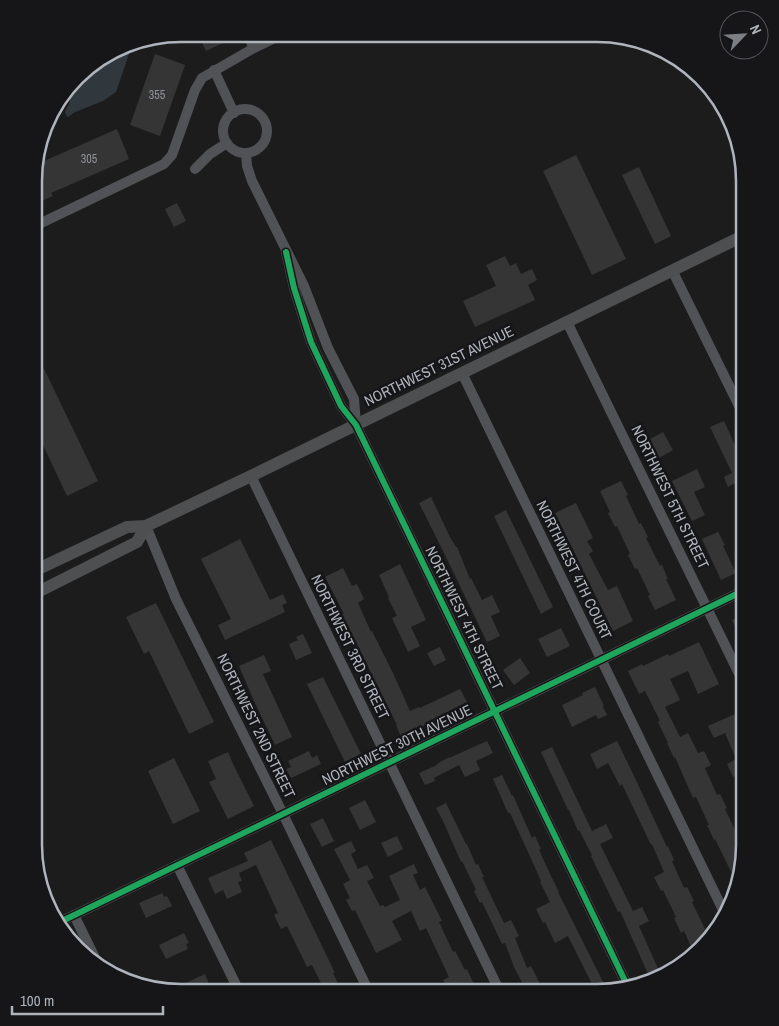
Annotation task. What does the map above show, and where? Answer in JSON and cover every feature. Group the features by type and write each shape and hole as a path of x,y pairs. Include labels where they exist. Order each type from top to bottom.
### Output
{"main road":[{"name":"NORTHWEST 31ST AVENUE","path":"42,567 126,527 146,526 736,239"},
{"name":"NORTHWEST 31ST AVENUE","path":"42,590 137,542 146,526"}],"street":[{"path":"251,42 254,48"},
{"path":"42,223 164,164 172,155 195,90 202,78 266,42"},
{"path":"214,70 234,113"},
{"path":"240,110 253,111 264,120 267,127 267,135 260,148 254,152 239,152 232,149 227,143 224,136 225,123 234,113 240,110"},
{"path":"195,169 210,154 227,143"},
{"path":"246,153 249,174 304,286 328,348 354,399 356,425"},
{"path":"672,270 736,400"},
{"name":"NORTHWEST 5TH STREET","path":"567,322 736,668"},
{"name":"NORTHWEST 4TH COURT","path":"462,373 721,908"},
{"name":"NORTHWEST 4TH STREET","path":"356,425 626,981"},
{"name":"NORTHWEST 3RD STREET","path":"251,476 496,984"},
{"name":"NORTHWEST 2ND STREET","path":"146,526 176,599 365,984"},
{"name":"NORTHWEST 30TH AVENUE","path":"65,920 736,594"},
{"path":"177,864 236,984"},
{"path":"74,916 91,950"}],"shaded area":[{"path":"129,53 116,92 103,101 75,112 68,117 65,112 71,97 90,77 112,61"}],"building":[{"path":"202,42 225,42 206,51"},
{"path":"155,54 185,65 160,136 130,125"},
{"path":"117,129 129,159 51,193 53,196 42,201 44,161"},
{"path":"576,155 626,259 592,275 543,171"},
{"path":"639,167 671,236 655,244 622,175"},
{"path":"177,203 186,221 174,227 165,209"},
{"path":"505,256 510,266 516,263 521,274 532,269 537,280 528,285 535,300 475,327 463,301 496,286 486,265"},
{"path":"42,365 98,481 67,496 42,443"},
{"path":"724,421 736,447 736,485 735,483 728,487 724,477 732,473 710,427"},
{"path":"663,432 673,450 659,458 650,439"},
{"path":"697,469 705,487 694,492 705,515 692,521 672,481"},
{"path":"621,481 639,524 641,523 660,566 662,565 676,600 655,610 637,568 635,569 628,555 630,554 617,526 615,527 608,513 610,512 600,491"},
{"path":"431,497 482,600 492,595 500,612 491,616 500,636 487,642 419,503"},
{"path":"576,503 593,538 587,541 593,551 589,554 608,590 617,586 633,621 613,631 555,513"},
{"path":"506,510 553,607 541,614 494,516"},
{"path":"718,532 736,573 721,580 702,539"},
{"path":"240,539 270,600 283,594 287,603 282,605 285,612 225,640 218,625 231,619 201,559"},
{"path":"400,564 426,620 411,627 420,646 408,652 392,618 397,616 379,575"},
{"path":"343,568 352,586 357,584 364,599 358,603 410,711 460,689 467,702 401,737 397,725 325,577"},
{"path":"156,603 214,722 189,734 149,651 144,654 126,617"},
{"path":"736,618 736,628 732,620"},
{"path":"561,628 570,646 547,657 538,639"},
{"path":"303,634 312,653 296,660 289,644 298,640 296,637"},
{"path":"699,642 719,684 698,694 688,671 670,679 680,700 665,707 680,737 688,733 698,753 704,751 711,765 705,768 717,795 720,794 727,808 725,809 736,832 736,854 733,876 714,840 696,797 693,798 645,691 639,694 628,671 668,654 669,656"},
{"path":"440,647 446,660 434,666 427,653"},
{"path":"264,655 271,671 263,674 292,737 275,745 239,666"},
{"path":"520,658 530,673 514,685 503,670"},
{"path":"323,677 361,754 345,762 307,684"},
{"path":"595,687 607,715 598,719 596,715 572,727 562,705"},
{"path":"735,714 736,759 725,733 714,738 708,726"},
{"path":"487,741 493,753 476,761 480,770 465,777 459,765 434,778 435,781 425,785 419,773 449,757"},
{"path":"617,741 668,846 674,860 672,861 684,888 687,887 705,929 707,929 691,947 684,931 681,933 674,918 676,917 663,890 661,891 654,877 664,872 622,784 620,786 608,763 597,769 590,754"},
{"path":"552,747 592,831 606,824 613,838 600,844 633,911 642,907 649,921 639,926 658,969 648,974 620,911 618,912 541,752"},
{"path":"309,751 312,758 317,755 321,764 291,778 286,769 291,767 288,761"},
{"path":"228,752 254,806 228,819 209,782 216,779 208,761"},
{"path":"174,758 200,811 173,824 148,771"},
{"path":"736,759 736,775 733,777 727,764"},
{"path":"502,775 513,795 532,838 535,836 541,849 539,850 558,892 604,983 592,984 568,936 555,943 545,922 543,923 536,909 550,902 493,779"},
{"path":"365,800 376,822 360,830 349,808"},
{"path":"446,803 476,865 478,864 484,877 482,877 504,923 511,920 519,936 515,938 527,968 531,966 540,984 523,984 505,943 502,944 482,902 480,903 474,891 476,890 436,808"},
{"path":"323,818 334,841 322,847 310,824"},
{"path":"397,836 403,849 388,857 381,843"},
{"path":"271,840 335,973 333,973 338,984 322,984 312,965 307,967 287,926 281,929 274,915 278,913 256,865 239,873 242,881 238,882 242,892 227,899 223,890 215,894 208,878 248,861 244,853"},
{"path":"351,841 356,851 351,854 358,869 367,865 374,878 367,881 380,906 383,905 385,907 400,900 389,876 414,864 418,873 413,875 420,890 425,887 442,921 439,922 453,952 455,951 465,970 467,969 474,984 445,984 443,980 449,977 426,928 420,931 411,911 392,921 402,940 376,953 355,910 352,911 346,900 350,898 343,884 350,880 334,849"},
{"path":"162,893 164,897 167,896 172,906 146,918 139,903"},
{"path":"184,933 189,943 186,944 188,949 166,959 159,945"},
{"path":"205,974 209,984 184,984"}],"cycle path":[{"path":"286,252 294,288 311,342 341,406 356,425 625,981"},
{"path":"65,920 736,594"}]}
